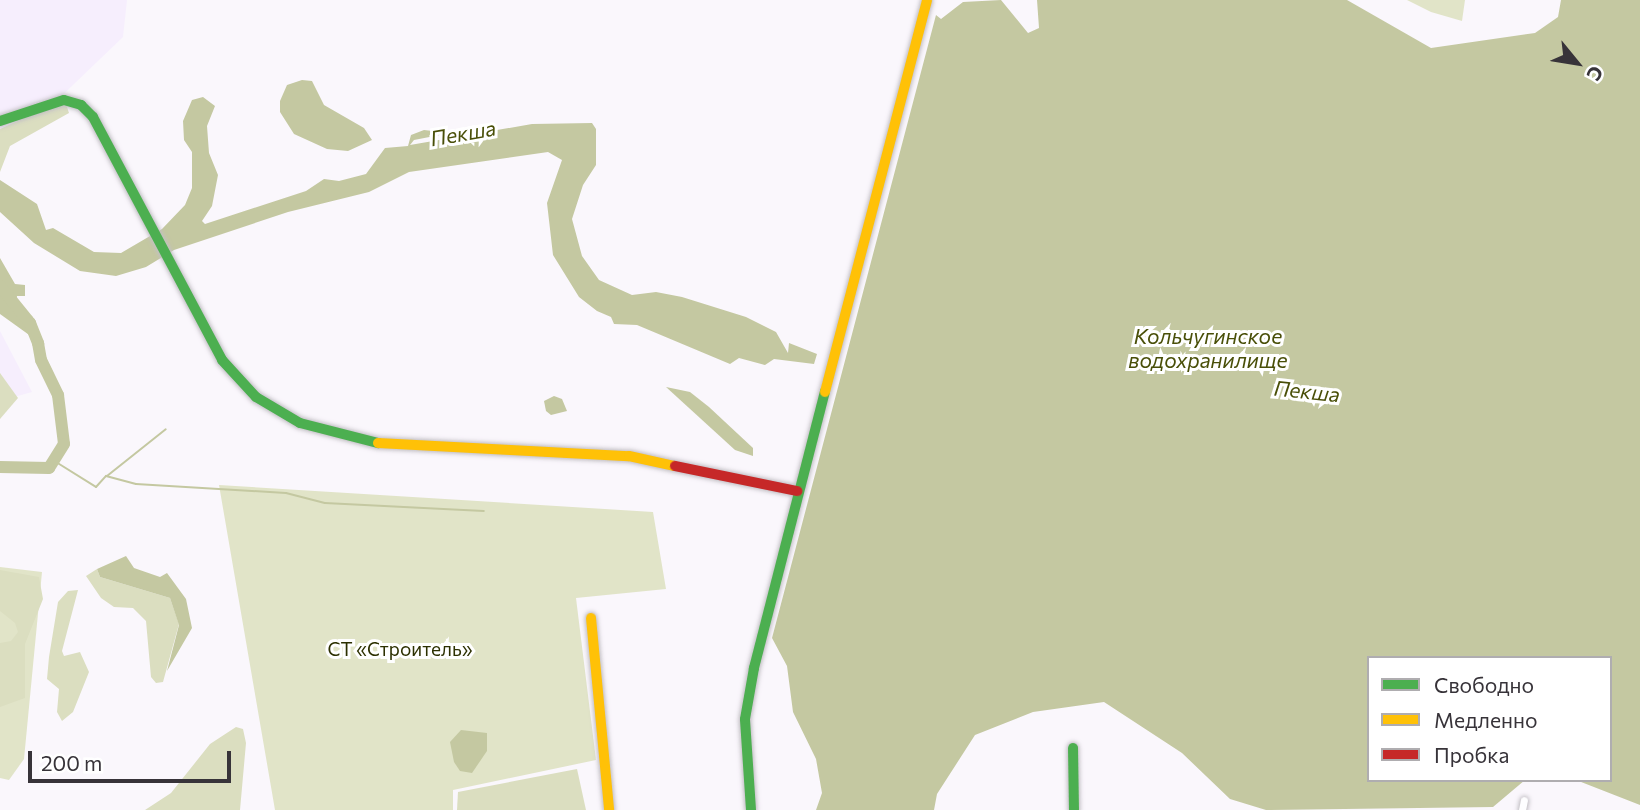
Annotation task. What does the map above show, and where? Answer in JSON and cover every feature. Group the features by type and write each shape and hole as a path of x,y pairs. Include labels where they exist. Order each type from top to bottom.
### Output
{"street":[{"path":"751,810 745,719 761,636 927,0"},
{"path":"0,121 47,102 72,101 81,105 93,117 193,312 236,378 279,412 318,430 377,443 629,456 797,491"},
{"path":"591,618 609,810"},
{"path":"1073,748 1074,810"},
{"path":"1522,810 1524,800"}],"shaded area":[{"path":"0,0 127,0 123,37 0,155"},
{"path":"55,104 66,104 69,113 10,146 0,172 0,129"},
{"path":"0,331 32,392 0,401"},
{"path":"0,373 18,398 0,419"},
{"path":"97,569 100,577 170,598 179,624 163,682 156,683 151,677 146,621 133,608 114,607 101,598 86,576"},
{"path":"0,570 39,577 43,599 25,644 25,698 0,707 0,643 11,641 18,632 15,623 0,611"},
{"path":"78,590 62,651 64,656 80,652 89,672 73,712 62,721 57,712 59,689 47,679 49,657 58,602 68,591"},
{"path":"236,727 243,729 246,743 240,810 145,810 171,793 210,744"},
{"path":"577,769 586,810 457,810 458,792"}],"green space":[{"path":"1407,0 1465,0 1462,21 1431,12"},
{"name":"СТ «Строитель»","path":"219,485 653,512 666,589 576,598 596,760 453,790 453,810 275,810"},
{"path":"0,567 42,572 24,759 9,780 0,778"}],"water":[{"name":"Кольчугинское водохранилище","path":"1001,0 1028,33 1039,28 1037,0 1347,0 1431,48 1535,33 1558,17 1561,0 1640,0 1640,805 1581,782 1612,782 1612,656 1367,656 1367,782 1523,782 1493,807 1266,810 1230,799 1182,753 1104,702 1033,712 975,735 937,794 934,810 816,810 822,793 816,759 793,712 787,666 772,638 936,15 941,19 963,2"},
{"path":"302,80 312,81 324,105 364,128 372,140 348,151 327,149 294,134 280,112 280,101 287,85"},
{"path":"203,97 215,106 207,126 209,153 218,175 212,206 202,221 205,224 306,191 324,179 339,181 366,174 385,148 408,146 411,135 424,130 450,133 414,140 410,145 532,124 592,123 596,129 596,165 583,185 572,219 582,256 599,280 632,295 656,292 682,297 746,317 776,332 788,353 789,343 817,354 814,364 774,359 765,365 739,358 730,364 637,325 614,324 611,317 597,311 579,297 553,255 547,203 562,160 548,152 409,172 369,192 288,212 174,250 146,267 116,276 80,271 34,243 0,212 0,180 37,204 46,230 53,228 94,252 121,253 162,229 185,205 192,188 192,152 184,140 183,121 192,100"},
{"path":"0,258 15,284 25,285 25,296 17,296 15,309 32,316 39,333 32,337 0,314"},
{"path":"666,387 690,392 709,407 753,448 753,456 735,450"},
{"path":"554,396 562,399 567,411 551,415 546,411 544,401"},
{"path":"126,556 134,568 160,577 167,573 186,599 192,628 167,671 179,625 170,598 100,577 97,569"},
{"path":"461,730 487,733 487,751 472,773 460,771 454,762 450,742"}],"waterway":[{"name":"Пекша","path":"0,286 30,323 41,360 58,395 64,444 49,468 0,467"},
{"path":"107,476 166,429"},
{"path":"56,462 96,487 106,476 136,484 286,493 325,503 484,511"}],"traffic: fast":[{"path":"0,121 64,100 81,105 93,117 222,360 256,397 300,423 378,443"},
{"path":"751,810 745,719 754,668 825,392"},
{"path":"1073,748 1074,810"}],"traffic: slow":[{"path":"825,392 927,0"},
{"path":"378,443 629,456 675,466"},
{"path":"591,618 609,810"}],"traffic: jam":[{"path":"675,466 797,491"}]}
